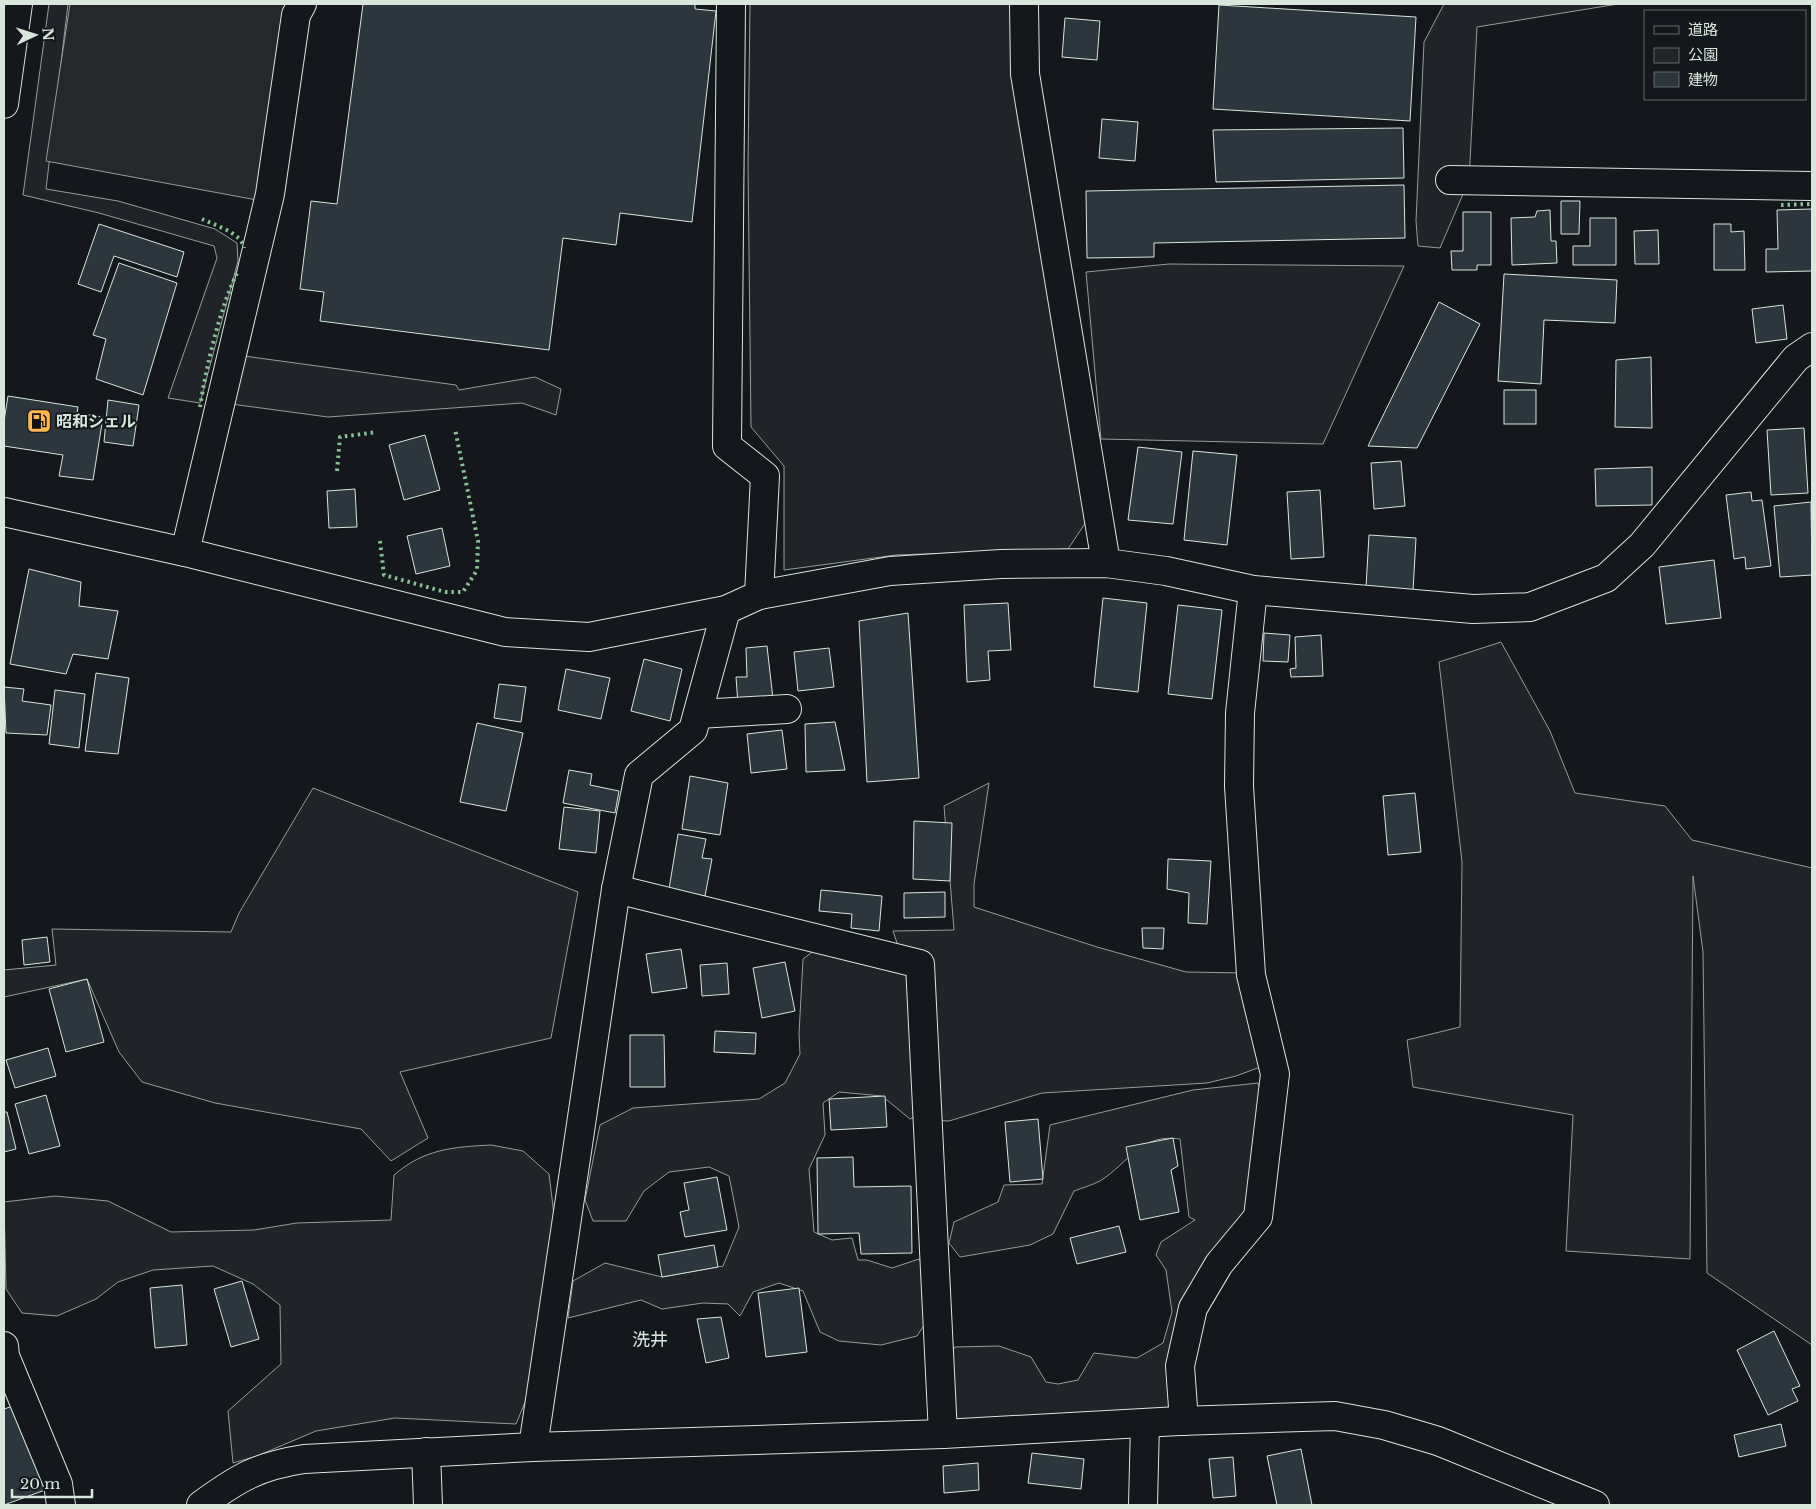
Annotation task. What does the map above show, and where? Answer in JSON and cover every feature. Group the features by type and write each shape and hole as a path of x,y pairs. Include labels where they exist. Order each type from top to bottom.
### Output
{"main road":[{"path":"4,104 18,4"},
{"path":"184,552 270,194 296,15 302,4"},
{"path":"731,4 727,446 765,476 759,595"},
{"path":"1024,4 1025,74 1106,563"},
{"path":"1450,180 1812,186"},
{"path":"4,512 184,552 505,632 588,637 726,610 759,595 890,571 1000,564 1106,563 1166,571 1253,590 1483,609 1530,607 1606,578 1642,545 1796,358 1812,347"},
{"path":"1184,1421 1180,1366 1193,1308 1219,1264 1258,1217 1275,1074 1251,975 1239,786 1240,713 1253,590"},
{"path":"534,1447 616,889 639,775 693,730 726,610"},
{"path":"698,714 787,709"},
{"path":"616,889 920,964 943,1434"},
{"path":"4,1346 5,1356 58,1484 61,1505"},
{"path":"201,1505 236,1480 274,1464 304,1459 534,1447 943,1434 1145,1422 1335,1416 1374,1423 1438,1441 1560,1498 1596,1505"},
{"path":"1143,1505 1145,1422"},
{"path":"426,1452 428,1505"}],"green space":[{"path":"49,4 68,4 46,189 118,201 215,229 237,243 238,261 200,403 168,398 217,258 214,246 99,213 23,195"},
{"path":"750,4 1011,4 1086,522 1068,549 896,555 784,570 784,466 751,427 748,165"},
{"path":"1444,4 1618,4 1477,27 1469,180 1440,248 1418,246 1416,221 1424,42"},
{"path":"1169,264 1404,266 1323,444 1101,439 1086,272"},
{"path":"244,356 456,385 459,390 535,377 561,389 556,415 522,403 328,417 231,404"},
{"path":"1501,642 1550,731 1575,793 1665,806 1692,840 1812,868 1812,1345 1707,1273 1703,952 1693,876 1690,1259 1566,1251 1573,1115 1413,1087 1407,1040 1460,1027 1462,862 1439,662"},
{"path":"989,783 974,884 974,907 1097,947 1186,972 1247,973 1263,1066 1236,1076 1207,1083 1042,1093 949,1121 928,1120 923,1113 910,1119 882,1096 839,1092 823,1103 825,1135 809,1169 814,1232 832,1240 852,1238 858,1260 867,1260 892,1268 919,1259 929,1274 928,1319 917,1336 881,1345 839,1341 820,1332 803,1291 779,1283 753,1292 740,1316 728,1304 703,1303 662,1309 641,1300 568,1318 573,1281 605,1263 662,1277 723,1266 739,1227 729,1176 709,1167 669,1172 644,1191 626,1221 593,1221 585,1200 600,1125 633,1108 759,1099 785,1083 800,1054 799,1034 803,959 816,949 900,952 893,931 954,930 944,806"},
{"path":"313,788 578,892 551,1038 400,1072 428,1138 391,1161 361,1129 215,1103 142,1082 119,1052 87,979 4,997 4,970 56,965 52,929 231,932 239,913"},
{"path":"1258,1083 1263,1097 1260,1197 1193,1308 1179,1421 947,1437 934,1378 955,1347 999,1346 1031,1357 1046,1382 1058,1384 1078,1380 1094,1353 1137,1358 1163,1343 1172,1312 1166,1270 1156,1255 1161,1242 1195,1220 1189,1217 1180,1139 1166,1138 1155,1140 1145,1145 1100,1181 1074,1191 1053,1234 1030,1245 960,1257 949,1243 954,1222 998,1202 1004,1185 1042,1184 1050,1125 1193,1090"},
{"path":"491,1145 523,1151 549,1174 557,1239 538,1371 516,1424 395,1418 316,1431 257,1456 233,1463 228,1411 281,1364 280,1305 253,1284 213,1266 153,1270 118,1282 96,1299 57,1316 22,1313 6,1289 4,1202 55,1196 108,1201 171,1232 254,1230 297,1223 391,1220 394,1175 405,1166 440,1151"}],"shaded area":[{"path":"70,4 306,4 273,203 46,161"}],"building":[{"path":"363,4 695,4 695,9 716,11 692,222 620,213 616,245 563,238 549,350 320,321 324,292 300,289 311,201 337,204"},
{"path":"1219,5 1416,17 1410,121 1213,109"},
{"path":"1065,18 1100,21 1097,60 1062,57"},
{"path":"1102,119 1138,122 1135,161 1099,158"},
{"path":"1403,128 1404,178 1216,182 1213,130"},
{"path":"1404,185 1405,238 1154,243 1154,257 1087,258 1086,191"},
{"path":"1561,201 1580,201 1579,234 1561,234"},
{"path":"1812,209 1812,271 1766,272 1766,249 1778,249 1777,210"},
{"path":"1550,210 1551,241 1556,241 1557,263 1512,265 1511,218 1535,217 1537,211"},
{"path":"1463,212 1491,212 1491,265 1477,265 1477,270 1452,270 1451,251 1463,251"},
{"path":"1590,218 1616,218 1616,265 1573,265 1573,246 1590,246"},
{"path":"99,224 184,252 177,277 114,256 101,292 78,284"},
{"path":"1714,224 1731,224 1731,232 1744,231 1745,270 1714,270"},
{"path":"1658,230 1659,264 1635,264 1634,231"},
{"path":"119,263 177,283 143,395 96,379 106,339 93,335"},
{"path":"1504,274 1617,280 1615,323 1544,320 1541,384 1498,381"},
{"path":"1439,302 1480,324 1417,448 1368,446"},
{"path":"1783,305 1787,339 1756,343 1752,309"},
{"path":"1651,357 1652,428 1615,427 1616,360"},
{"path":"1504,390 1536,390 1536,424 1504,424"},
{"path":"8,396 78,407 77,413 103,417 93,480 59,476 63,455 4,446 4,421"},
{"path":"108,400 139,405 133,446 104,442"},
{"path":"1804,428 1808,493 1771,495 1767,430"},
{"path":"425,435 440,490 404,500 389,445"},
{"path":"1138,447 1182,452 1173,524 1128,520"},
{"path":"1193,451 1237,455 1227,545 1184,540"},
{"path":"1401,461 1405,506 1374,509 1371,463"},
{"path":"1652,467 1652,505 1596,506 1595,469"},
{"path":"355,489 357,527 329,528 327,491"},
{"path":"1320,490 1324,557 1291,559 1287,492"},
{"path":"1751,492 1752,501 1762,500 1771,566 1746,569 1745,557 1734,559 1726,495"},
{"path":"1811,502 1812,575 1780,577 1774,506"},
{"path":"442,528 450,566 416,574 407,536"},
{"path":"1369,535 1416,538 1413,591 1366,587"},
{"path":"1714,560 1721,618 1666,624 1659,567"},
{"path":"29,569 81,582 79,606 118,611 108,659 73,654 66,674 10,664"},
{"path":"1103,598 1147,603 1138,692 1094,687"},
{"path":"1008,603 1011,650 988,651 990,680 967,682 964,605"},
{"path":"1178,605 1222,610 1212,699 1168,694"},
{"path":"908,613 919,778 867,782 859,621"},
{"path":"1264,633 1290,635 1288,662 1263,661"},
{"path":"1321,635 1323,676 1291,677 1290,669 1296,668 1295,637"},
{"path":"767,646 773,699 738,704 736,677 747,677 746,648"},
{"path":"829,648 834,687 798,691 794,652"},
{"path":"644,659 682,669 670,721 631,711"},
{"path":"566,669 610,678 601,719 558,710"},
{"path":"96,673 129,678 118,754 85,751"},
{"path":"499,684 526,687 521,722 494,718"},
{"path":"4,687 24,689 22,701 51,705 47,735 6,733"},
{"path":"55,690 85,694 79,748 49,744"},
{"path":"835,722 845,770 806,772 805,724"},
{"path":"477,723 523,733 506,811 460,802"},
{"path":"782,730 787,769 751,773 747,734"},
{"path":"569,770 592,774 590,785 619,791 615,813 563,803"},
{"path":"690,776 728,783 720,835 682,829"},
{"path":"1415,793 1421,852 1388,855 1383,796"},
{"path":"564,807 600,811 596,853 559,849"},
{"path":"914,821 952,823 950,881 913,879"},
{"path":"678,834 706,839 702,858 712,859 705,896 669,889"},
{"path":"1168,859 1211,861 1207,924 1188,923 1189,893 1167,889"},
{"path":"821,890 882,896 879,931 851,928 852,914 819,911"},
{"path":"945,892 945,917 904,918 904,893"},
{"path":"1142,928 1164,928 1163,949 1143,948"},
{"path":"47,937 50,962 24,965 22,940"},
{"path":"681,949 687,988 652,993 646,954"},
{"path":"785,962 795,1011 762,1018 753,968"},
{"path":"727,963 729,994 702,996 700,965"},
{"path":"87,979 104,1042 66,1052 49,989"},
{"path":"715,1031 756,1033 755,1054 714,1052"},
{"path":"630,1035 664,1035 665,1087 630,1087"},
{"path":"48,1048 56,1076 15,1088 6,1060"},
{"path":"46,1095 60,1146 29,1154 15,1104"},
{"path":"885,1096 887,1127 831,1130 829,1099"},
{"path":"4,1112 7,1112 16,1149 4,1152"},
{"path":"1038,1119 1043,1179 1010,1182 1005,1122"},
{"path":"1173,1138 1178,1166 1171,1170 1179,1212 1140,1220 1126,1147"},
{"path":"853,1157 854,1187 911,1186 912,1253 861,1254 859,1233 818,1234 817,1158"},
{"path":"717,1177 727,1230 685,1237 680,1212 689,1210 684,1183"},
{"path":"1119,1226 1126,1252 1077,1264 1070,1238"},
{"path":"714,1245 718,1267 662,1277 658,1255"},
{"path":"242,1281 259,1339 231,1347 214,1289"},
{"path":"182,1285 187,1345 155,1348 150,1288"},
{"path":"799,1288 807,1352 766,1357 758,1293"},
{"path":"721,1317 729,1358 706,1363 697,1319"},
{"path":"1774,1331 1800,1386 1792,1389 1798,1401 1768,1415 1737,1350"},
{"path":"13,1406 45,1490 4,1505 4,1409"},
{"path":"1781,1424 1786,1446 1739,1457 1734,1435"},
{"path":"1301,1449 1312,1505 1277,1505 1267,1456"},
{"path":"1032,1453 1084,1459 1081,1489 1028,1483"},
{"path":"1233,1457 1236,1496 1213,1498 1209,1459"},
{"path":"978,1463 979,1490 944,1493 943,1466"}],"hedge":[{"path":"1781,205 1812,204"},
{"path":"202,219 233,234 242,243 244,248"},
{"path":"200,407 206,374 225,302 238,271"},
{"path":"380,541 384,575 445,592 463,592 477,570 478,541 455,429"},
{"path":"337,471 340,437 377,432"}],"place":[{"name":"昭和シェル","path":"39,421"}],"district":[{"name":"洗井","path":"650,1340"}]}
